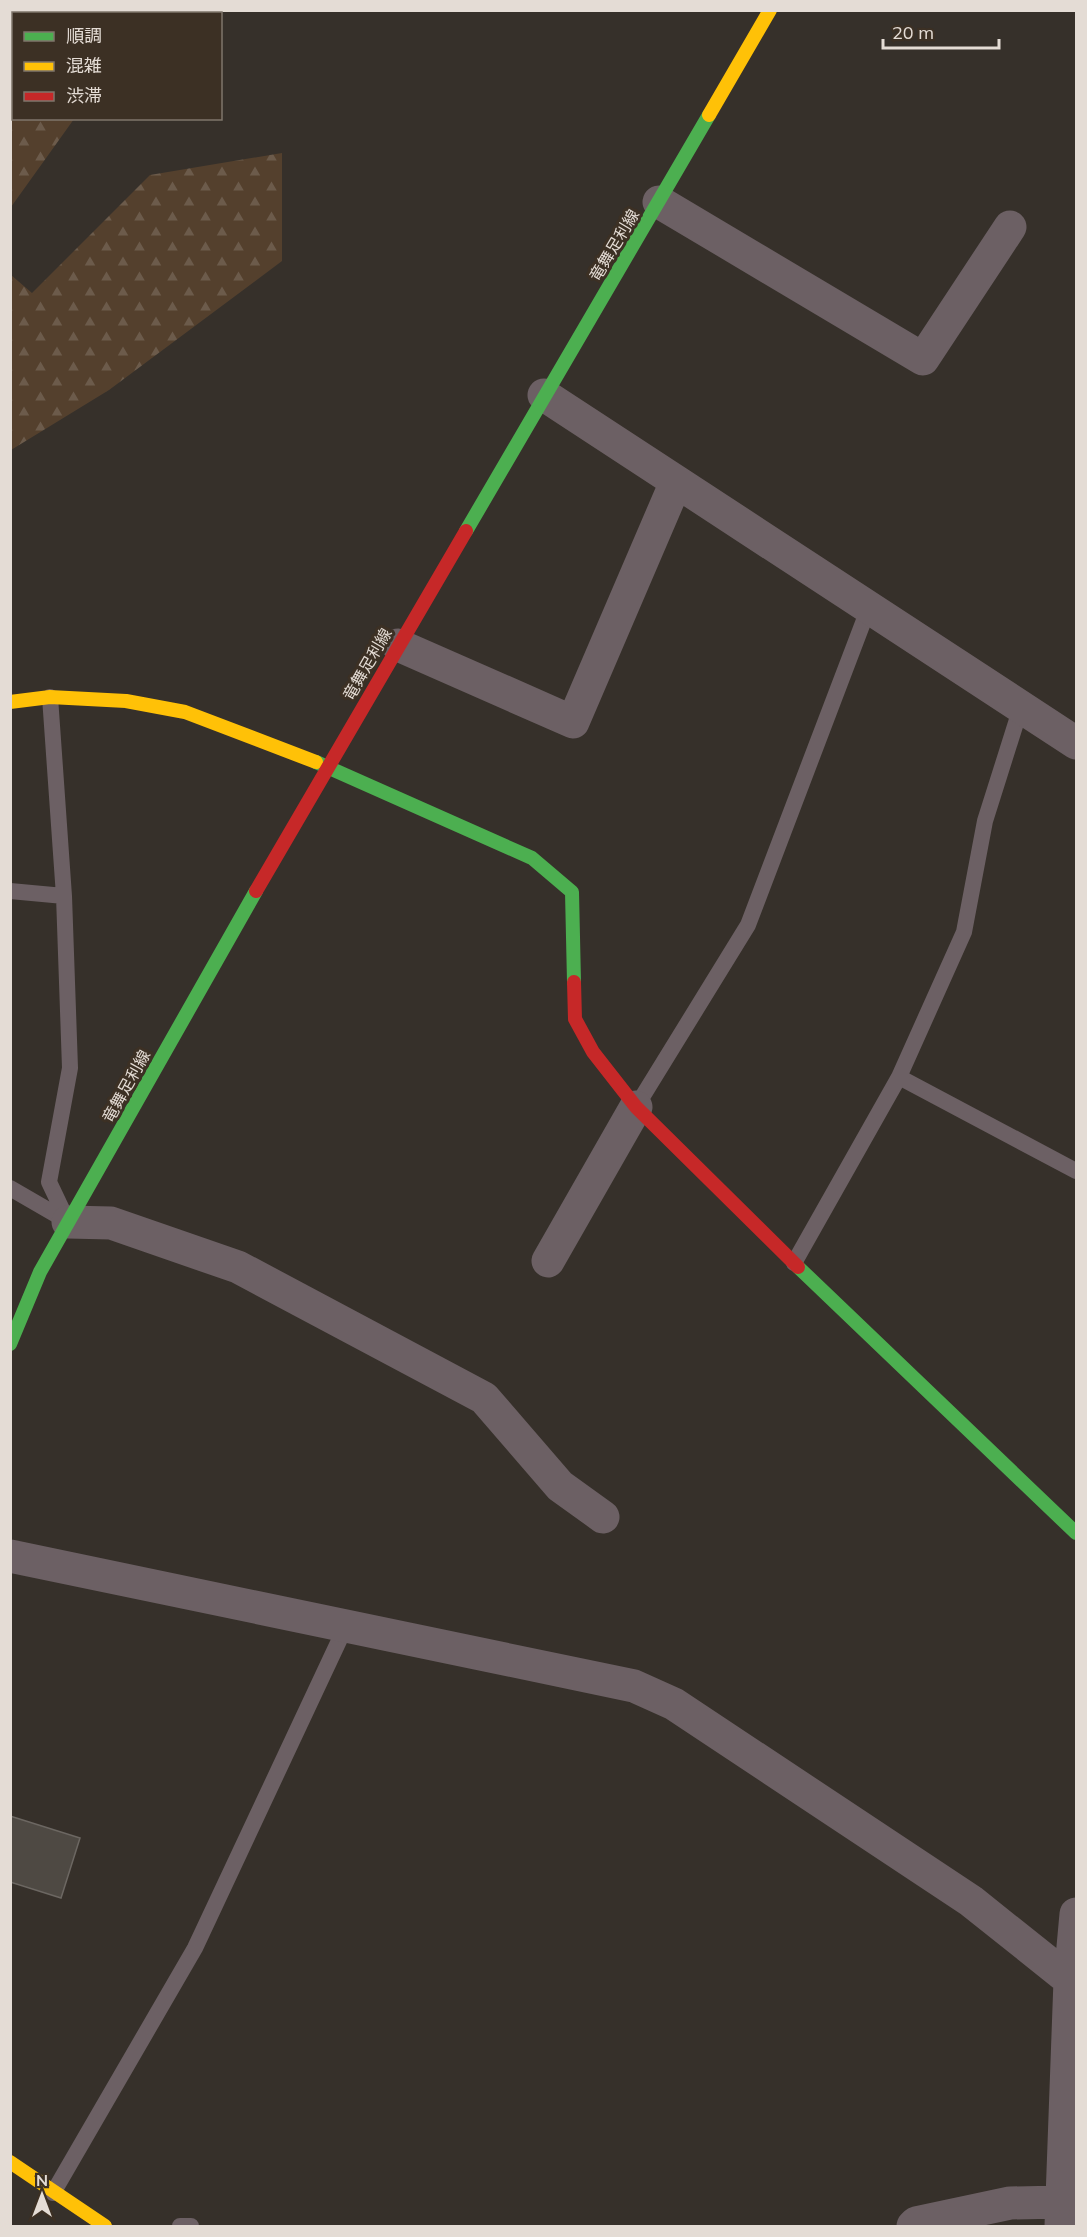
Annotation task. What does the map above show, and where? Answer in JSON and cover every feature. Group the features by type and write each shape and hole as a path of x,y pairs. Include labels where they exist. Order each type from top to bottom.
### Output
{"main road":[{"name":"竜舞足利線","path":"10,1344 40,1272 327,766 770,10"},
{"path":"10,702 50,697 126,701 185,712 327,766 532,858 572,892 575,1019 593,1052 636,1107 794,1263 1077,1533"},
{"path":"10,2162 105,2226"}],"street":[{"path":"659,202 923,359 1010,227"},
{"path":"544,395 1077,743"},
{"path":"398,645 573,723 676,482"},
{"path":"548,1262 636,1107"},
{"path":"68,1222 111,1223 238,1267 484,1398 560,1486 603,1517"},
{"path":"10,1556 345,1628 634,1686 674,1704 971,1901 1070,1980"},
{"path":"913,2226 916,2223 1010,2203 1061,2214 1070,1980 1077,1914"}],"lane":[{"path":"636,1107 748,925 869,607"},
{"path":"50,697 64,896 70,1068 49,1182 68,1222"},
{"path":"794,1263 899,1077 964,932 985,821 1021,707"},
{"path":"10,891 64,896"},
{"path":"899,1077 1077,1171"},
{"path":"10,1188 68,1222"},
{"path":"53,2193 195,1948 345,1628"},
{"path":"180,2226 191,2226"}],"green space":[{"path":"11,10 151,11 12,12 12,120 73,120 11,207"},
{"path":"282,153 282,261 109,390 11,450 11,275 32,293 150,175"}],"building":[{"path":"10,1816 80,1838 61,1898 10,1882"}],"traffic: fast":[{"path":"466,531 709,115"},
{"path":"316,762 532,858 572,892 574,982"},
{"path":"10,1344 40,1272 256,891"},
{"path":"798,1267 1076,1533"}],"traffic: slow":[{"path":"709,115 770,10"},
{"path":"10,702 50,697 126,701 185,712 316,762"},
{"path":"10,2162 105,2226"}],"traffic: jam":[{"path":"256,891 466,531"},
{"path":"574,982 575,1019 593,1052 636,1107 798,1267"}]}
